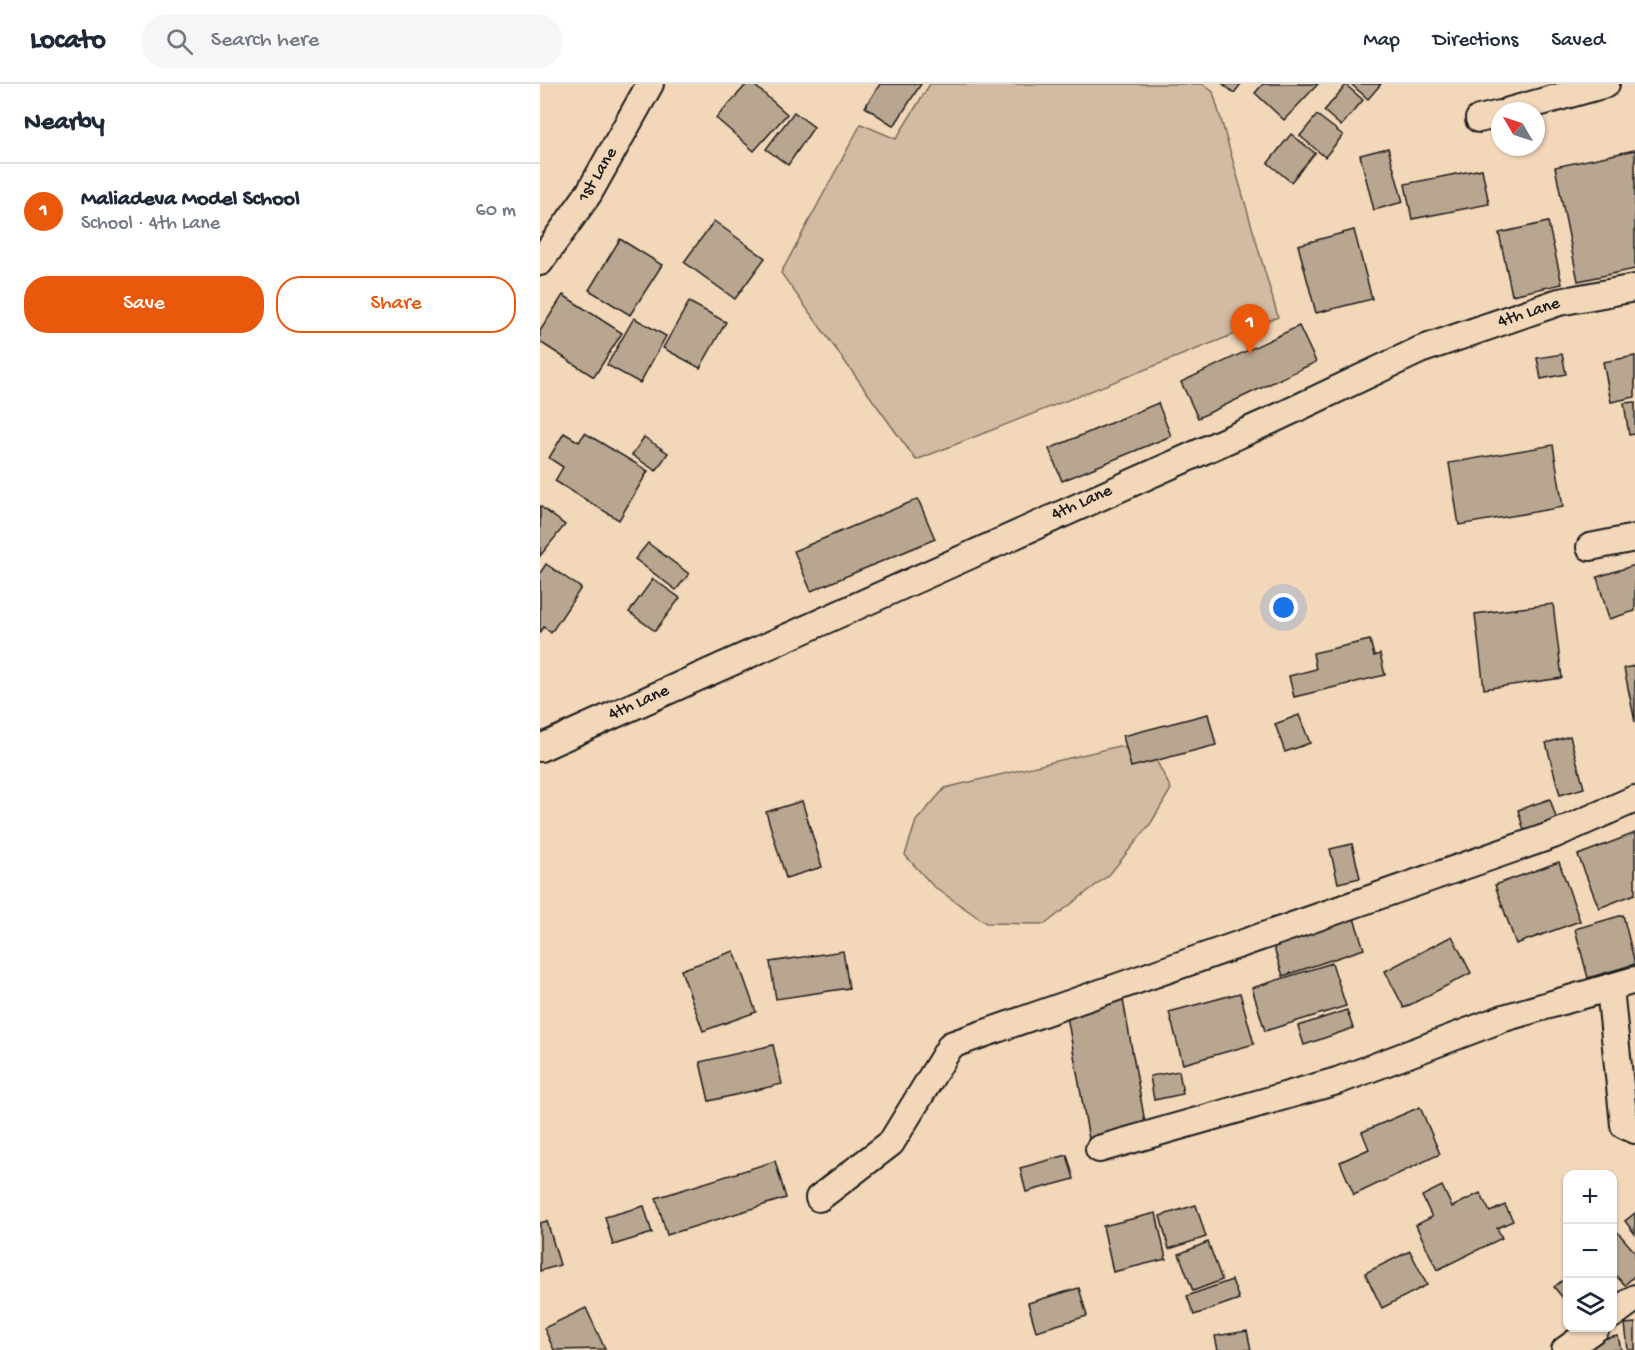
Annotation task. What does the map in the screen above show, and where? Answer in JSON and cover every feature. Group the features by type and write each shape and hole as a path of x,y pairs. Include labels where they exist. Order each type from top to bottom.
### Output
{"street":[{"name":"1st Lane","path":"540,262 589,193 650,84"},
{"path":"1541,102 1606,84"},
{"name":"4th Lane","path":"540,748 1272,420 1420,350 1559,302 1635,288"},
{"path":"1590,547 1635,538"},
{"path":"819,1197 891,1143 951,1045 1552,834 1635,799"},
{"path":"1099,1149 1337,1081 1504,1018 1635,981"},
{"path":"1610,988 1624,1125 1635,1130"},
{"path":"1617,1311 1635,1298"},
{"path":"1566,1350 1591,1332"}],"shaded area":[{"path":"930,84 1203,84 1213,92 1278,317 916,460 781,273 861,124 896,139"},
{"path":"1119,746 1154,756 1171,789 1151,823 1109,875 1045,924 986,923 933,886 905,855 916,821 945,788"}],"building":[{"path":"747,84 753,84 787,114 754,151 716,118"},
{"path":"880,84 921,84 894,126 865,107"},
{"path":"1223,84 1241,84 1234,93"},
{"path":"1263,84 1318,84 1284,120 1255,93"},
{"path":"1351,84 1381,84 1368,99"},
{"path":"1346,85 1363,100 1341,126 1324,111"},
{"path":"794,112 814,127 788,165 766,149"},
{"path":"1317,115 1343,135 1325,157 1300,136"},
{"path":"1291,134 1315,153 1291,182 1268,163"},
{"path":"1388,148 1403,202 1374,210 1360,155"},
{"path":"1635,150 1635,269 1578,281 1555,167"},
{"path":"1482,169 1489,204 1412,219 1405,184"},
{"path":"714,221 765,258 735,299 684,262"},
{"path":"1548,222 1562,284 1512,295 1499,233"},
{"path":"1354,230 1372,299 1316,313 1298,245"},
{"path":"620,239 662,265 630,315 589,290"},
{"path":"563,295 622,333 594,377 540,342 540,331"},
{"path":"689,302 726,322 700,368 663,348"},
{"path":"634,318 666,336 640,383 607,365"},
{"path":"1299,326 1316,362 1198,418 1181,382"},
{"path":"1562,354 1566,374 1541,379 1537,358"},
{"path":"1635,356 1635,397 1611,402 1603,362"},
{"path":"1635,402 1635,434 1629,435 1624,403"},
{"path":"1158,403 1171,436 1062,481 1049,449"},
{"path":"564,433 579,442 585,433 648,471 619,520 555,481 563,467 549,458"},
{"path":"644,437 668,453 656,471 632,455"},
{"path":"1553,445 1563,507 1459,525 1449,463"},
{"path":"918,499 935,539 811,591 794,551"},
{"path":"540,506 565,525 540,556"},
{"path":"648,543 689,574 676,590 635,559"},
{"path":"546,564 581,588 551,633 544,627 540,633 540,573"},
{"path":"1635,565 1635,611 1609,619 1597,577"},
{"path":"653,579 680,598 655,631 629,612"},
{"path":"1553,604 1562,678 1484,689 1475,614"},
{"path":"1370,640 1374,656 1380,654 1385,675 1294,697 1289,676 1316,669 1313,653"},
{"path":"1635,666 1635,722 1624,668"},
{"path":"1208,714 1216,745 1131,767 1123,736"},
{"path":"1299,715 1310,743 1285,752 1275,724"},
{"path":"1570,736 1584,788 1560,795 1546,743"},
{"path":"1550,799 1558,824 1525,834 1518,810"},
{"path":"802,801 822,867 786,878 766,812"},
{"path":"1635,833 1635,894 1599,908 1578,855"},
{"path":"1352,844 1360,878 1338,883 1330,849"},
{"path":"1559,862 1580,921 1516,944 1495,885"},
{"path":"1353,915 1364,949 1283,976 1272,942"},
{"path":"1623,915 1635,964 1588,978 1575,929"},
{"path":"1452,936 1471,973 1404,1008 1385,971"},
{"path":"734,951 756,1012 703,1031 681,970"},
{"path":"843,951 849,988 776,999 770,962"},
{"path":"1332,963 1346,1006 1265,1031 1252,988"},
{"path":"1240,993 1254,1044 1183,1064 1169,1012"},
{"path":"1122,994 1146,1128 1089,1139 1065,1005"},
{"path":"1347,1010 1353,1028 1304,1045 1298,1026"},
{"path":"773,1045 782,1084 709,1101 700,1062"},
{"path":"1179,1071 1183,1094 1154,1100 1150,1076"},
{"path":"1420,1107 1440,1154 1354,1195 1340,1162 1369,1149 1362,1132"},
{"path":"1067,1155 1074,1179 1026,1192 1020,1168"},
{"path":"775,1161 786,1198 667,1235 656,1198"},
{"path":"1442,1186 1452,1207 1480,1193 1490,1212 1505,1205 1513,1221 1497,1228 1502,1238 1437,1270 1416,1225 1432,1217 1422,1196"},
{"path":"1196,1205 1206,1237 1169,1249 1160,1216"},
{"path":"644,1206 652,1233 613,1245 605,1217"},
{"path":"1156,1213 1166,1259 1113,1272 1103,1226"},
{"path":"1635,1213 1635,1234 1625,1221"},
{"path":"547,1221 560,1265 540,1271 540,1223"},
{"path":"1617,1231 1635,1252 1635,1275 1625,1285 1617,1277"},
{"path":"1208,1242 1222,1280 1193,1291 1179,1254"},
{"path":"1410,1251 1427,1285 1382,1308 1365,1273"},
{"path":"1232,1280 1239,1299 1194,1315 1187,1296"},
{"path":"1563,1280 1563,1298 1554,1287"},
{"path":"1079,1288 1087,1316 1036,1331 1028,1303"},
{"path":"586,1308 605,1349 554,1350 544,1328"},
{"path":"1635,1323 1635,1350 1628,1350 1625,1324"},
{"path":"1247,1331 1251,1350 1218,1350 1215,1336"},
{"path":"1618,1336 1621,1350 1589,1350 1587,1342"}],"place":[{"name":"Maliadeva Model School","path":"1250,354"}]}
